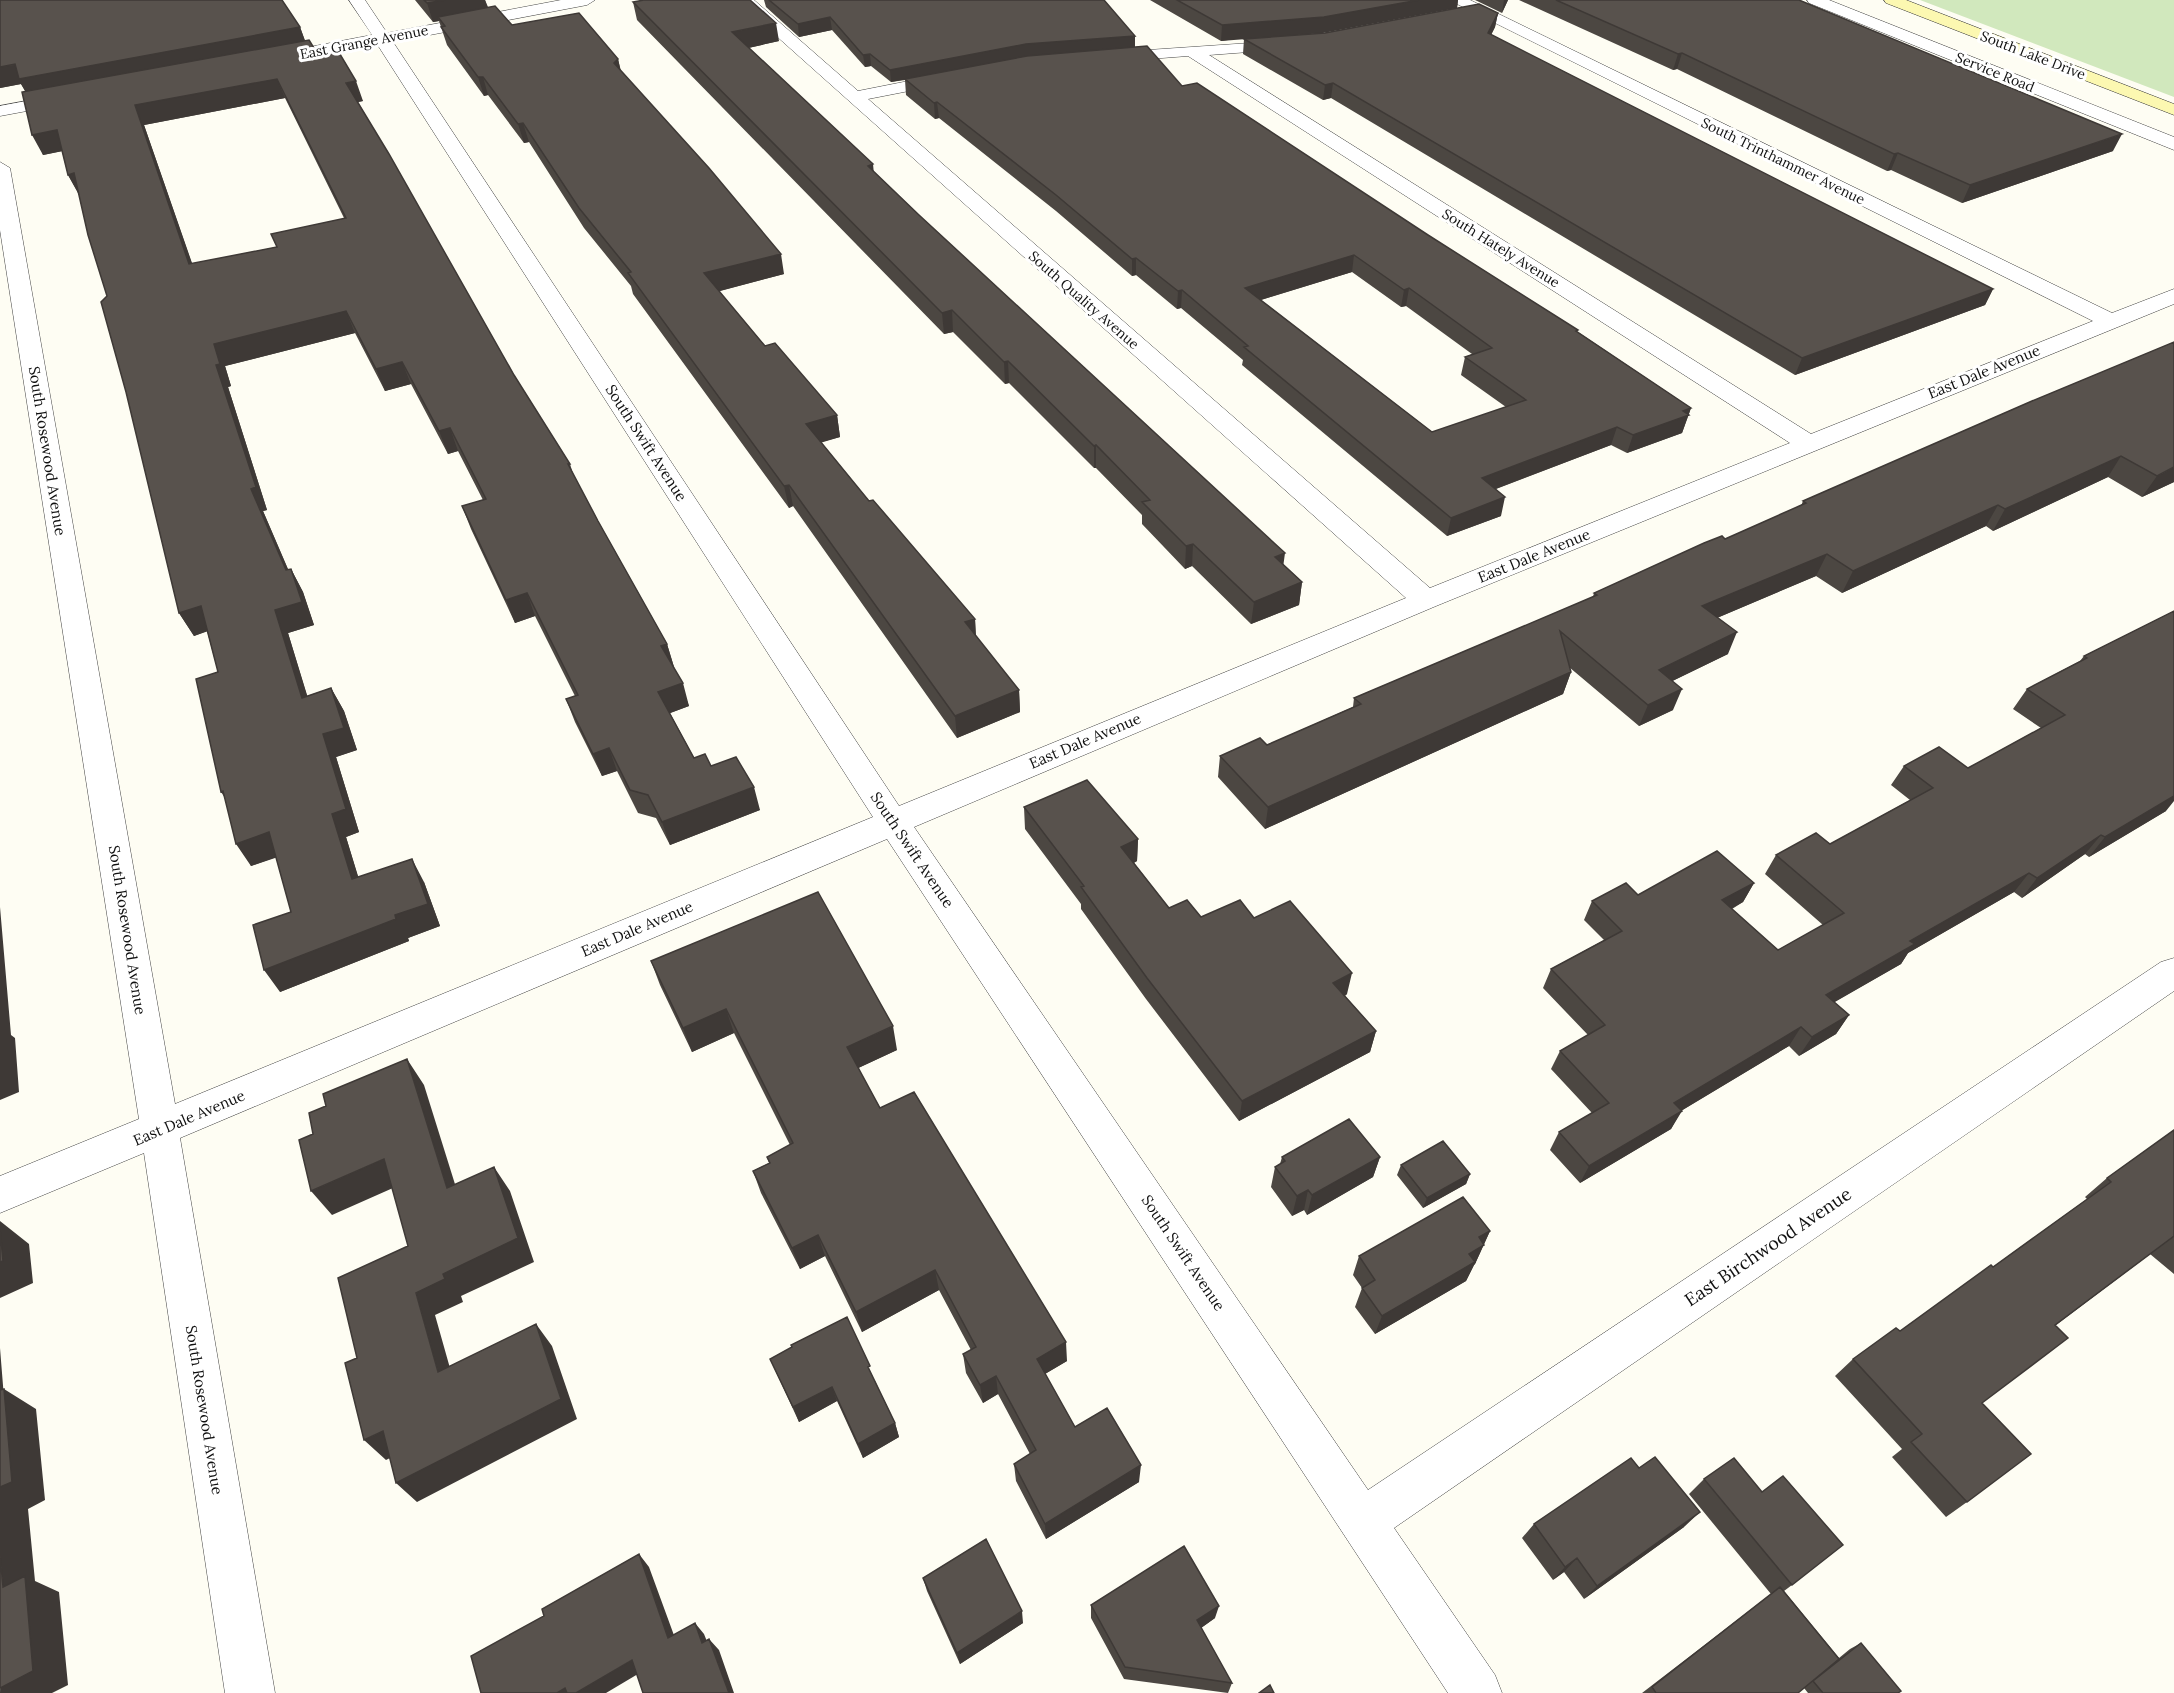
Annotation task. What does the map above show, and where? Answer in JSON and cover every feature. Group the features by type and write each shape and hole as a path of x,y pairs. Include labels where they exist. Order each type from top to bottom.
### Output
{"main road":[{"name":"South Lake Drive","path":"1892,0 2174,110"}],"street":[{"name":"South Swift Avenue","path":"357,0 892,822 1477,1693"},
{"name":"East Grange Avenue","path":"256,63 587,0"},
{"name":"South Quality Avenue","path":"744,0 1426,600"},
{"name":"South Trinthammer Avenue","path":"1457,0 2110,321"},
{"name":"Service Road","path":"1815,0 2174,144"},
{"path":"1447,17 1479,11"},
{"path":"1093,58 1304,42"},
{"name":"South Hately Avenue","path":"1193,52 1809,444"},
{"path":"853,97 965,75"},
{"path":"0,111 81,96"},
{"name":"South Rosewood Avenue","path":"0,168 250,1693"},
{"name":"East Dale Avenue","path":"0,1195 1426,600 2174,296"},
{"name":"East Birchwood Avenue","path":"1363,1521 2174,972"}],"green space":[{"path":"1920,0 2174,0 2174,97"}],"building":[{"path":"0,0 282,0 300,27 19,79 15,64 0,67"},
{"path":"424,0 445,0 427,3"},
{"path":"644,0 750,0 776,23 732,32 873,164 868,166 919,215 1285,553 1275,557 1302,582 1254,602 1193,544 1186,546 1142,502 1150,500 1096,445 1094,446 1008,361 1004,362 952,310 942,313 633,2"},
{"path":"769,0 1104,0 1135,36 1026,44 890,70 870,54 863,55 830,17 798,24"},
{"path":"1177,0 1419,0 1324,17 1222,25"},
{"path":"1556,0 1799,0 2122,134 1970,185 1898,153 1894,154 1682,53 1678,54"},
{"path":"1479,4 1498,13 1488,33 1993,289 1802,358 1333,83 1325,85 1244,39 1325,33"},
{"path":"495,6 512,25 579,13 618,59 614,63 709,168 781,254 704,273 765,346 775,343 837,415 806,424 869,501 873,500 975,619 965,622 1019,690 955,716 789,485 784,486 628,273 631,272 579,208 523,123 518,124 483,77 478,77 441,27 445,26 438,17"},
{"path":"309,40 317,53 337,49 356,81 346,83 389,154 514,375 570,464 568,464 598,521 667,644 661,646 683,683 658,692 694,758 705,754 711,766 736,757 754,787 662,822 648,795 630,790 609,748 593,754 566,699 578,695 527,593 506,600 462,506 486,499 450,428 439,431 402,362 376,369 346,311 214,344 220,364 216,365 256,487 251,489 286,570 291,569 302,602 275,610 302,698 331,688 344,728 323,734 346,809 332,814 352,879 412,859 428,904 395,915 396,919 264,970 253,925 291,912 269,832 236,844 223,791 221,792 196,679 218,672 201,606 179,613 126,392 101,302 107,296 88,235 74,173 68,175 57,130 32,135 22,92","holes":["277,79 346,218 271,234 277,247 189,264 135,105"]},
{"path":"1147,46 1182,86 1197,83 1428,235 1578,330 1576,331 1691,408 1683,411 1689,415 1633,435 1617,427 1482,478 1505,497 1451,518 1244,347 1248,346 1182,290 1178,291 1136,258 1132,259 1056,195 905,79 1027,56","holes":["1354,255 1404,290 1409,288 1492,348 1465,357 1526,400 1432,432 1245,288"]},
{"path":"2174,342 2174,467 2157,476 2121,456 2005,509 1998,505 1853,571 1827,554 1702,606 1737,632 1659,670 1682,689 1648,705 1560,631 1571,672 1268,807 1220,756 1260,738 1267,745 1361,704 1354,698 1597,595 1594,593 1704,543 1722,536 1725,539 1806,503 1803,501"},
{"path":"2174,611 2174,796 2105,837 2101,835 2037,878 2029,873 1910,941 1915,944 1826,995 1849,1015 1812,1037 1801,1027 1674,1103 1682,1111 1589,1166 1559,1132 1609,1103 1560,1051 1605,1025 1551,969 1622,931 1592,901 1626,883 1638,895 1717,851 1754,883 1722,900 1778,950 1844,913 1776,855 1816,833 1830,844 1933,788 1904,766 1939,747 1968,768 2065,715 2027,689 2087,658 2084,656"},
{"path":"1087,780 1138,839 1121,847 1169,908 1187,900 1201,917 1240,900 1254,918 1290,901 1352,973 1333,983 1376,1031 1242,1101 1147,978 1081,887 1084,886 1024,807"},
{"path":"818,892 893,1026 847,1047 880,1108 914,1092 1066,1342 1037,1359 1075,1427 1107,1408 1141,1465 1045,1524 1014,1464 1036,1450 996,1376 980,1385 963,1354 976,1347 935,1270 856,1312 818,1235 792,1248 753,1171 770,1163 767,1157 793,1143 726,1009 683,1028 651,961"},
{"path":"407,1059 447,1188 494,1167 518,1238 443,1274 445,1279 416,1293 438,1372 536,1324 561,1399 396,1483 383,1431 364,1440 345,1363 357,1358 338,1278 408,1246 384,1159 311,1191 299,1140 313,1134 309,1113 326,1106 323,1094"},
{"path":"1349,1119 1380,1157 1312,1195 1308,1190 1297,1196 1275,1167 1285,1161 1282,1157"},
{"path":"2174,1130 2174,1236 2055,1325 2068,1338 1982,1403 2031,1454 1967,1502 1911,1442 1922,1434 1853,1359 1896,1328 1900,1331 1991,1265 1993,1267 2111,1182 2107,1178"},
{"path":"1443,1141 1470,1174 1427,1198 1401,1165"},
{"path":"1463,1197 1490,1231 1479,1237 1484,1245 1469,1254 1475,1262 1382,1316 1362,1288 1375,1280 1359,1256"},
{"path":"0,1229 3,1261 0,1262"},
{"path":"847,1317 895,1423 858,1444 832,1387 793,1407 770,1359 792,1347 791,1345"},
{"path":"4,1389 12,1482 0,1487 0,1390"},
{"path":"1655,1457 1700,1512 1597,1586 1577,1558 1565,1567 1534,1524 1631,1458 1639,1468"},
{"path":"1734,1458 1762,1492 1783,1476 1843,1545 1792,1585 1704,1479"},
{"path":"986,1539 1022,1611 957,1653 923,1578"},
{"path":"1184,1546 1219,1606 1197,1620 1232,1683 1125,1667 1091,1605"},
{"path":"639,1554 668,1638 695,1623 702,1643 709,1639 729,1693 643,1693 632,1660 576,1693 567,1693 565,1688 557,1693 481,1693 471,1656 544,1616 542,1609"},
{"path":"0,1556 3,1587 25,1576 33,1671 0,1688"},
{"path":"1780,1587 1839,1659 1798,1693 1656,1693 1652,1687"},
{"path":"1861,1643 1901,1691 1898,1693 1823,1693 1813,1681"},
{"path":"1270,1685 1274,1693 1259,1693"}]}
